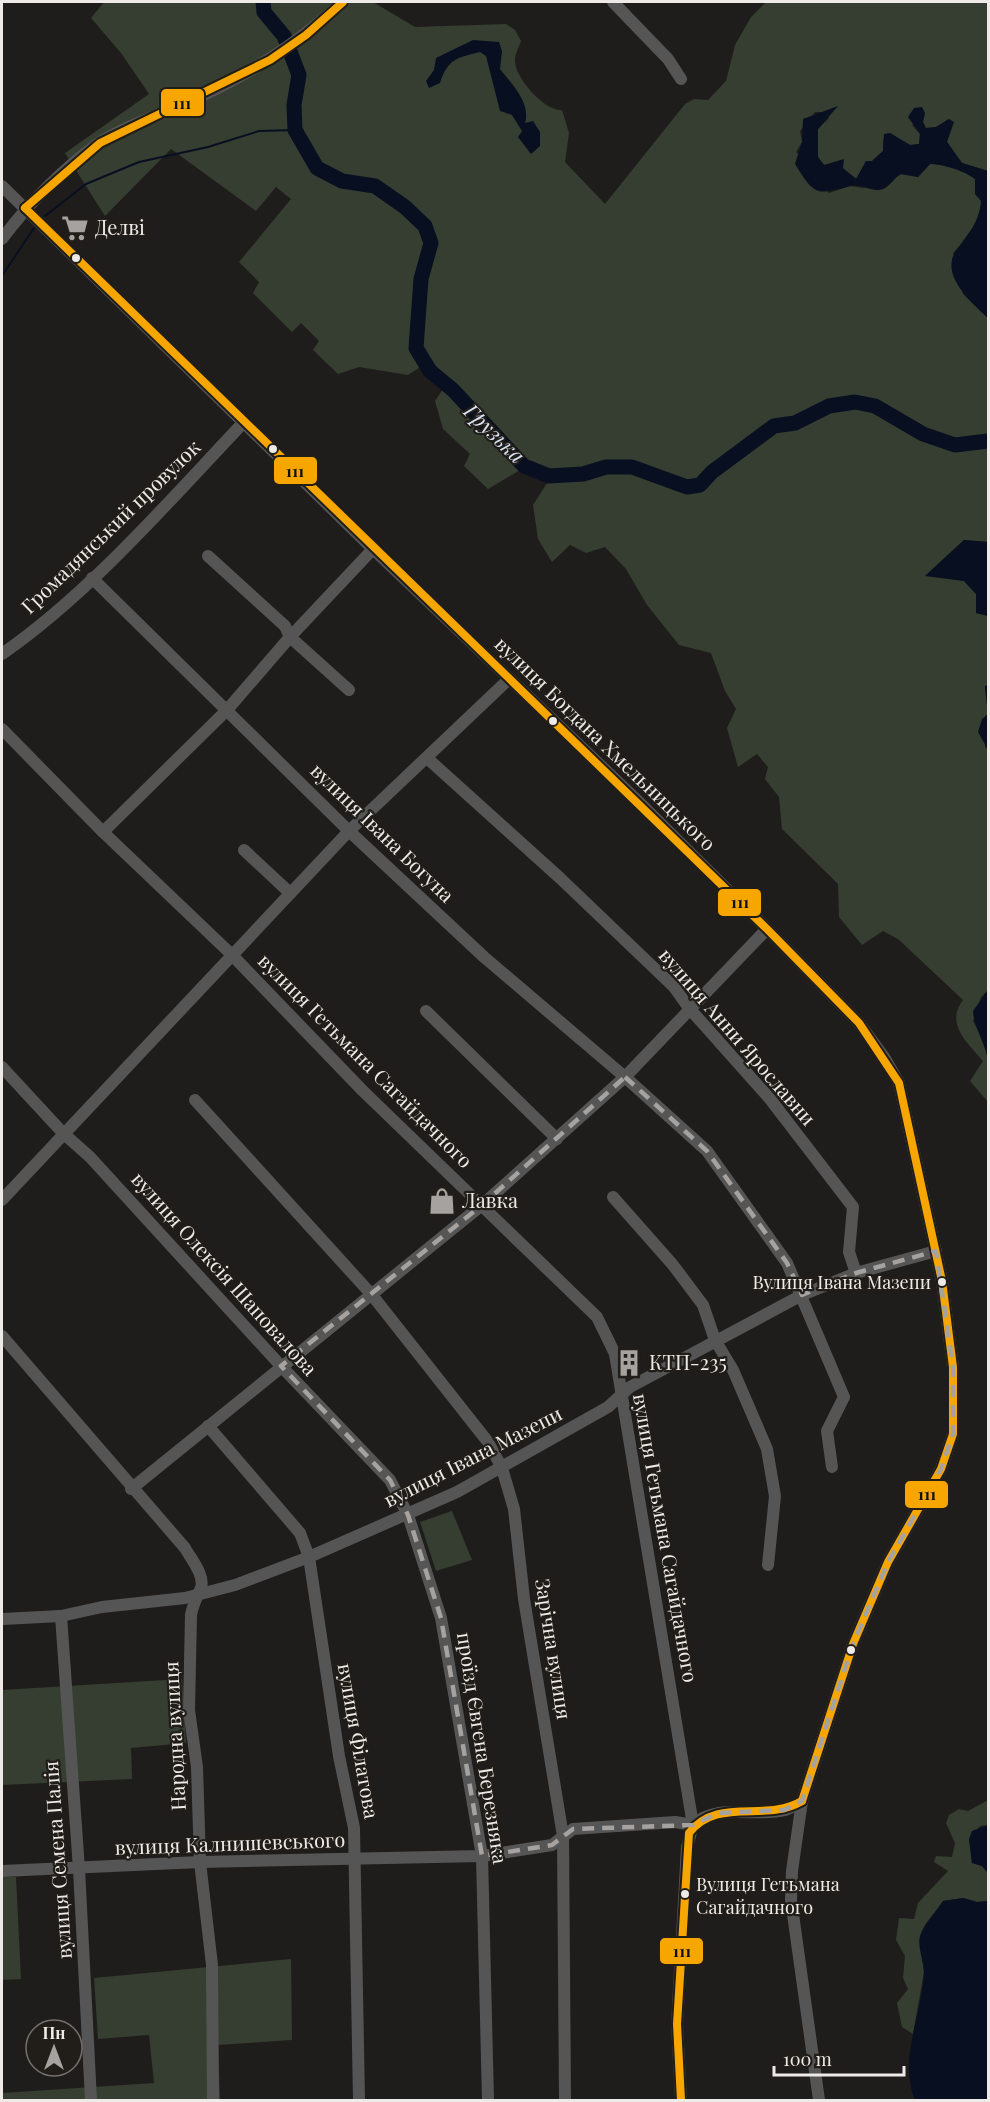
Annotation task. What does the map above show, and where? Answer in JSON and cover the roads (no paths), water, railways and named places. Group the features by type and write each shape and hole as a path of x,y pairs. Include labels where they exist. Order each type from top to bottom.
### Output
{"street":[{"path":"2,239 25,208 100,143 213,90 270,60 306,35 343,2"},
{"path":"616,2 668,59 681,79"},
{"name":"вулиця Богдана Хмельницького","path":"2,186 373,549 639,802 767,929 859,1023 884,1057 899,1083 936,1251 953,1367 953,1434 941,1469 888,1562 853,1644 802,1801 792,1871 791,1900 819,2100"},
{"name":"Громадянський провулок","path":"2,654 25,638 92,578 244,422"},
{"path":"103,832 227,710 290,637 373,549"},
{"path":"208,555 285,626 290,637 350,690"},
{"name":"вулиця Івана Богуна","path":"92,578 349,831 484,957 625,1077 707,1151 787,1263 844,1397 827,1431 832,1467"},
{"path":"2,1200 63,1132 349,831 509,679"},
{"name":"вулиця Гетьмана Сагайдачного","path":"2,729 103,832 231,954 363,1091 597,1317 615,1354 693,1825 687,1847 677,2024 681,2100"},
{"name":"вулиця Анни Ярославни","path":"427,758 560,878 675,987 689,1008 770,1099 853,1207 849,1252 856,1273"},
{"path":"244,850 290,893"},
{"path":"131,1489 482,1205 557,1139 625,1077 767,929"},
{"path":"426,1011 557,1139"},
{"name":"вулиця Олексія Шаповалова","path":"2,1067 63,1132 90,1156 281,1366 390,1480 408,1515"},
{"path":"195,1100 372,1295 488,1442 502,1468"},
{"path":"613,1197 650,1238 703,1305 715,1340 733,1370 767,1449 775,1496 768,1565"},
{"name":"вулиця Івана Мазепи","path":"2,1619 61,1616 102,1607 196,1595 235,1585 309,1557 408,1515 502,1468 608,1407 630,1387 802,1295 856,1273 936,1251"},
{"name":"Народна вулиця","path":"2,1336 131,1489 185,1548 201,1577 201,1587 196,1595 191,1615 189,1710 197,1767 200,1862 212,1965 213,2100"},
{"name":"вулиця Філатова","path":"207,1426 300,1533 309,1557 339,1756 354,1828 359,2100"},
{"name":"Зарічна вулиця","path":"502,1468 514,1509 524,1599 564,1836 565,2100"},
{"name":"проїзд Євгена Березняка","path":"408,1515 441,1618 482,1856 488,2100"},
{"name":"вулиця Семена Палія","path":"61,1616 79,1869 91,2100"},
{"path":"693,1825 706,1816 718,1813 784,1810 802,1801"},
{"name":"вулиця Калнишевського","path":"2,1871 200,1862 482,1856 552,1845 573,1829 675,1822 693,1825"}],"water":[{"path":"473,40 499,42 502,51 500,69 523,101 525,123 533,121 540,132 540,146 531,154 518,137 522,131 512,115 500,111 486,56 480,52 454,61 446,69 440,83 429,88 426,81 434,70 436,58"},
{"path":"838,106 818,129 818,157 824,165 844,159 843,168 856,179 866,161 872,161 883,151 884,134 890,133 910,145 919,144 920,134 908,117 914,108 922,107 925,113 923,122 926,128 936,127 949,119 954,122 947,142 962,163 988,171 988,318 960,288 952,270 952,260 956,251 972,228 980,209 981,201 975,194 975,179 953,168 930,164 918,177 901,174 885,188 879,190 855,185 831,191 818,191 808,183 795,164 802,142 803,119"},
{"path":"964,540 988,542 988,616 976,613 976,594 964,581 925,576"},
{"path":"988,685 988,714 985,686"},
{"path":"988,714 988,750 978,732 982,719"},
{"path":"988,990 988,1062 973,1011"},
{"path":"988,1825 988,1873 982,1866 972,1863 969,1839 972,1831"},
{"path":"963,1898 977,1902 988,1901 988,2100 915,2100 910,2084 909,2069 912,2037 924,1973 919,1945 920,1936 943,1901"}],"waterway":[{"name":"Грузька","path":"263,2 264,12 284,36 299,75 294,105 295,130 317,168 342,181 375,186 405,207 425,226 431,243 421,279 416,348 430,371 453,390 524,466 549,476 583,474 606,467 632,467 687,487 700,485 712,472 774,426 795,423 829,406 855,402 875,406 923,434 955,445 988,441"},
{"path":"45,216 86,184 139,162 208,147 259,131 295,130"},
{"path":"2,276 34,228"}],"place":[{"name":"Делві","path":"75,228"},
{"name":"Лавка","path":"442,1201"},
{"name":"Вулиця Івана Мазепи","path":"942,1282"},
{"name":"КТП-235","path":"629,1363"},
{"name":"Вулиця Гетьмана Сагайдачного","path":"685,1894"}]}
